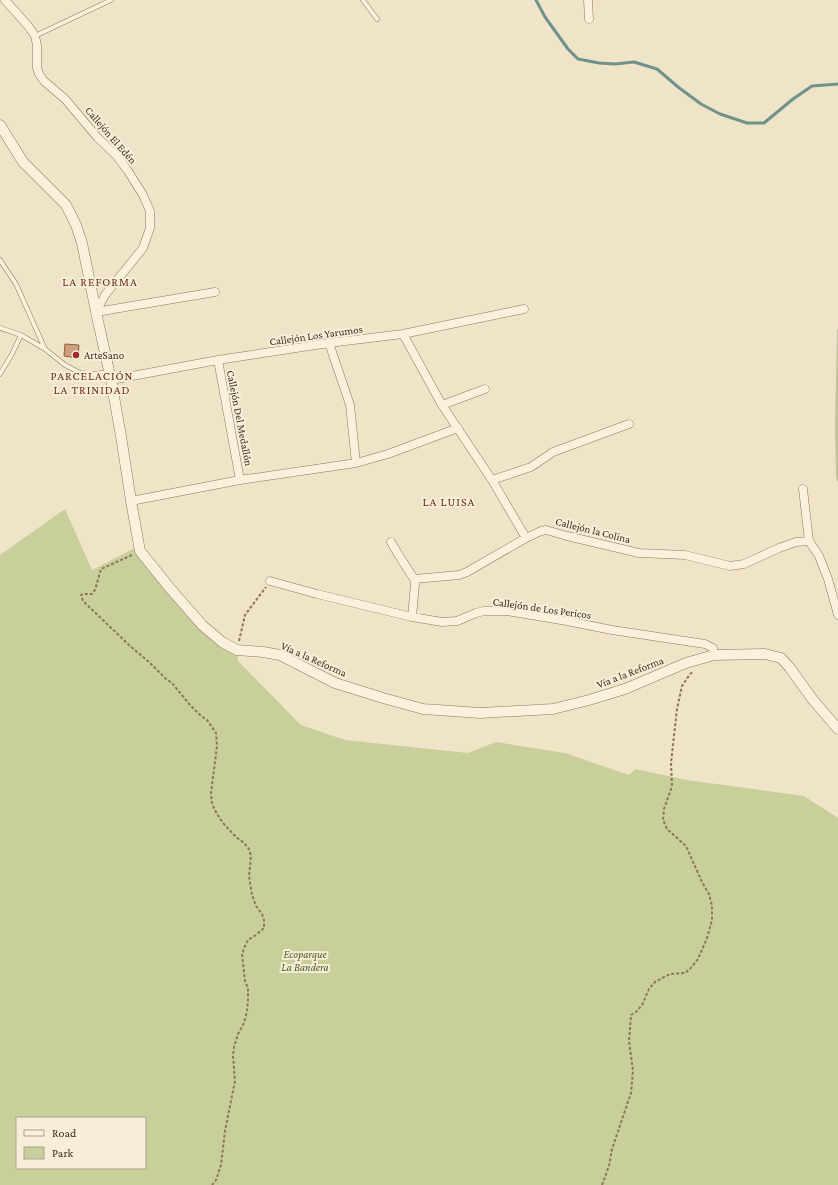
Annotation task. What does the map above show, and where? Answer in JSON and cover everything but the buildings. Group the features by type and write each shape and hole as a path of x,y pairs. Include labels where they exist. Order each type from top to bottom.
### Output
{"street":[{"path":"5,0 35,36"},
{"path":"588,0 589,19"},
{"name":"Callejón El Edén","path":"35,36 39,74 44,81 64,99 98,138 116,155 143,195 150,210 150,228 143,248 105,295 96,312"},
{"name":"Vía a la Reforma","path":"0,125 23,162 66,205 76,225 82,243 110,376 140,551 202,625 222,642 238,650 280,655 335,683 383,698 423,709 480,713 553,708 589,700 625,689 686,663 714,655 765,654 781,658 813,700 838,729"},
{"path":"96,312 215,292"},
{"name":"Callejón Los Yarumos","path":"110,376 329,343 402,334 524,309"},
{"path":"402,334 442,405 492,480 526,538"},
{"path":"329,343 350,405 356,463"},
{"name":"Callejón Del Medallón","path":"218,360 240,480"},
{"path":"442,405 485,390"},
{"path":"492,480 531,467 553,452 629,424"},
{"path":"131,501 240,480 356,463 388,454 458,428"},
{"path":"803,489 809,541 819,556 828,579 838,615"},
{"name":"Callejón la Colina","path":"414,579 459,575 467,572 526,538 546,530 639,553 685,555 730,566 744,564 796,542 809,541"},
{"path":"391,542 414,579 415,584 412,617"},
{"name":"Callejón de Los Pericos","path":"270,581 412,617 442,622 457,621 484,611 507,612 705,644 712,648 714,655"}],"lane":[{"path":"35,36 111,0"},
{"path":"363,0 377,19"},
{"path":"0,260 16,284 46,349"},
{"path":"0,328 21,335 46,349 65,366 80,373 110,376"},
{"path":"0,374 2,367 21,335"}],"path":[{"path":"140,551 100,569 95,590 92,594 81,595 83,601 172,683 190,705 207,720 216,733 217,746 211,793 212,804 223,823 249,849 251,856 249,876 252,896 264,920 264,928 256,936 248,940 244,946 242,954 245,981 248,988 247,1012 234,1046 233,1056 236,1081 225,1131 221,1165 216,1180 212,1185"},
{"path":"238,650 245,615 270,581"},
{"path":"602,1185 609,1166 612,1149 631,1093 633,1071 630,1041 631,1015 642,1005 649,988 655,982 670,974 685,973 690,969 698,959 707,938 712,920 712,906 709,894 686,846 667,829 663,820 664,809 672,786 671,764 677,709 682,686 690,674 695,670"}],"green space":[{"path":"838,328 838,483 836,477 835,425"},
{"name":"Ecoparque La Bandera","path":"65,509 92,570 139,546 202,625 237,650 238,661 301,725 345,740 468,753 496,742 565,753 629,775 635,769 687,780 804,796 838,818 838,1185 0,1185 0,555"}],"waterway":[{"path":"536,0 545,17 568,49 578,59 615,64 634,62 657,69 701,104 720,114 747,123 764,123 793,99 812,86 838,84"}],"place":[{"name":"ArteSano","path":"76,355"}],"district":[{"name":"LA REFORMA","path":"100,282"},
{"name":"PARCELACIÓN LA TRINIDAD","path":"92,383"},
{"name":"LA LUISA","path":"449,502"}]}
